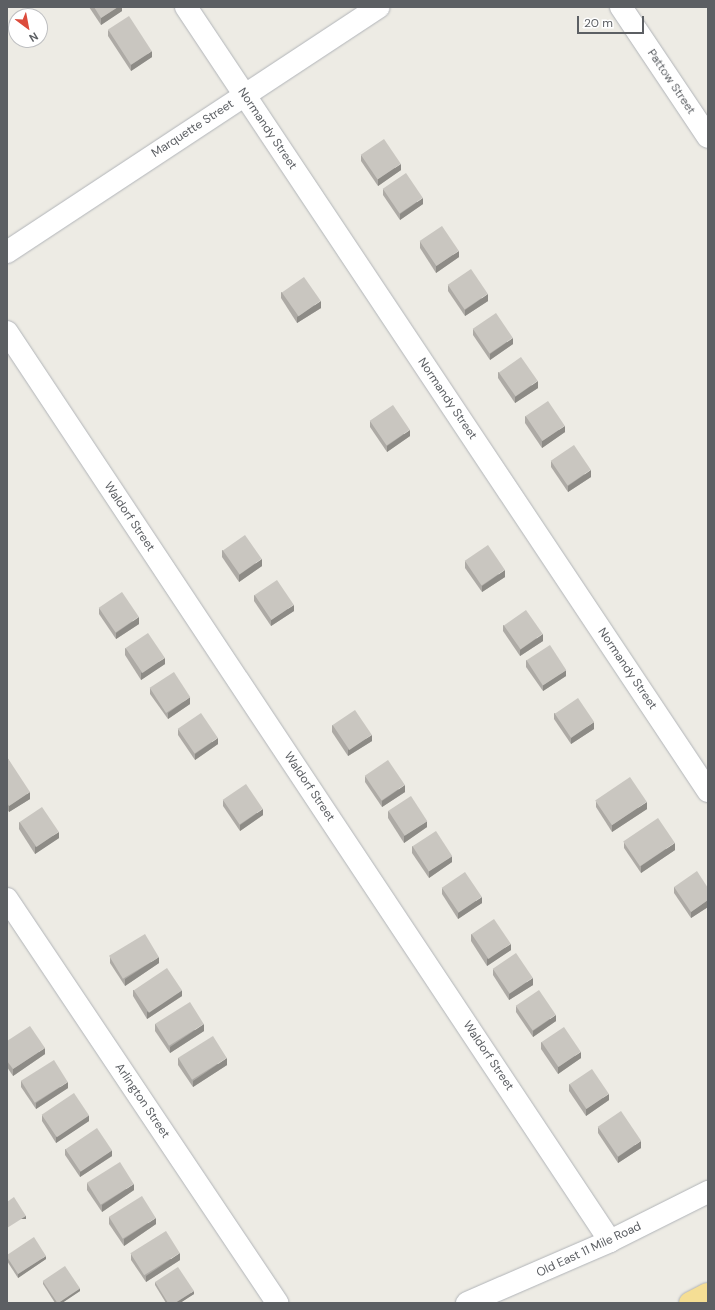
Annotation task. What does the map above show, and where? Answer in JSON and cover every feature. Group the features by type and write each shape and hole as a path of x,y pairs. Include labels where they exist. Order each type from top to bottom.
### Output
{"highway":[{"path":"690,1303 708,1294"}],"street":[{"name":"Normandy Street","path":"186,7 708,791"},
{"name":"Marquette Street","path":"7,252 378,7"},
{"name":"Pattow Street","path":"621,7 708,137"},
{"name":"Waldorf Street","path":"7,332 610,1241"},
{"name":"Arlington Street","path":"7,899 277,1303"},
{"name":"Old East 11 Mile Road","path":"467,1303 610,1241 708,1192"}],"building":[{"path":"94,7 118,7 101,18"},
{"path":"129,16 152,51 131,65 108,30"},
{"path":"384,139 401,164 378,180 361,155"},
{"path":"406,173 423,198 400,214 383,189"},
{"path":"442,226 459,251 436,266 420,241"},
{"path":"471,269 488,294 465,310 448,285"},
{"path":"304,277 321,301 299,316 282,292"},
{"path":"496,313 513,338 490,354 473,329"},
{"path":"521,357 538,381 516,396 499,372"},
{"path":"548,401 565,426 542,441 526,416"},
{"path":"393,405 410,430 387,446 370,421"},
{"path":"574,445 591,470 568,486 551,461"},
{"path":"245,535 262,559 240,574 223,550"},
{"path":"488,545 505,570 482,586 465,561"},
{"path":"277,580 294,605 271,620 255,595"},
{"path":"122,592 139,617 116,633 99,608"},
{"path":"526,610 543,634 521,649 504,625"},
{"path":"148,633 165,658 142,673 126,648"},
{"path":"550,645 566,670 543,685 527,660"},
{"path":"174,672 190,697 166,713 150,688"},
{"path":"578,698 594,722 571,738 555,714"},
{"path":"355,710 372,735 349,750 333,725"},
{"path":"201,713 218,738 195,754 178,729"},
{"path":"7,757 30,792 9,806 7,803"},
{"path":"388,760 405,785 382,801 365,776"},
{"path":"630,777 647,802 612,825 595,800"},
{"path":"246,784 263,809 240,825 223,800"},
{"path":"411,796 427,821 405,836 388,811"},
{"path":"42,807 59,832 36,847 20,822"},
{"path":"658,818 675,843 640,866 623,841"},
{"path":"436,831 452,856 429,871 413,846"},
{"path":"697,871 708,888 708,900 691,912 674,887"},
{"path":"465,872 482,897 459,913 442,888"},
{"path":"494,919 511,944 488,959 472,934"},
{"path":"145,934 159,957 123,979 109,956"},
{"path":"516,953 533,978 510,994 493,969"},
{"path":"167,968 182,990 149,1013 134,990"},
{"path":"539,990 556,1015 533,1031 516,1006"},
{"path":"190,1002 204,1024 169,1046 155,1024"},
{"path":"30,1026 45,1048 13,1069 7,1061 7,1041"},
{"path":"564,1027 581,1052 558,1067 542,1042"},
{"path":"213,1036 227,1058 192,1080 178,1058"},
{"path":"54,1060 68,1082 35,1103 21,1081"},
{"path":"592,1069 609,1094 586,1109 570,1084"},
{"path":"74,1093 89,1115 57,1137 42,1115"},
{"path":"621,1111 641,1141 618,1157 598,1127"},
{"path":"97,1128 112,1150 81,1172 65,1149"},
{"path":"120,1162 134,1184 101,1205 87,1183"},
{"path":"142,1196 156,1218 123,1239 109,1217"},
{"path":"14,1197 26,1216 7,1228 7,1202"},
{"path":"166,1231 180,1253 144,1275 130,1253"},
{"path":"34,1237 46,1256 18,1274 7,1255"},
{"path":"65,1266 80,1288 57,1303 43,1281"},
{"path":"178,1267 194,1291 175,1303 168,1303 155,1282"}]}
